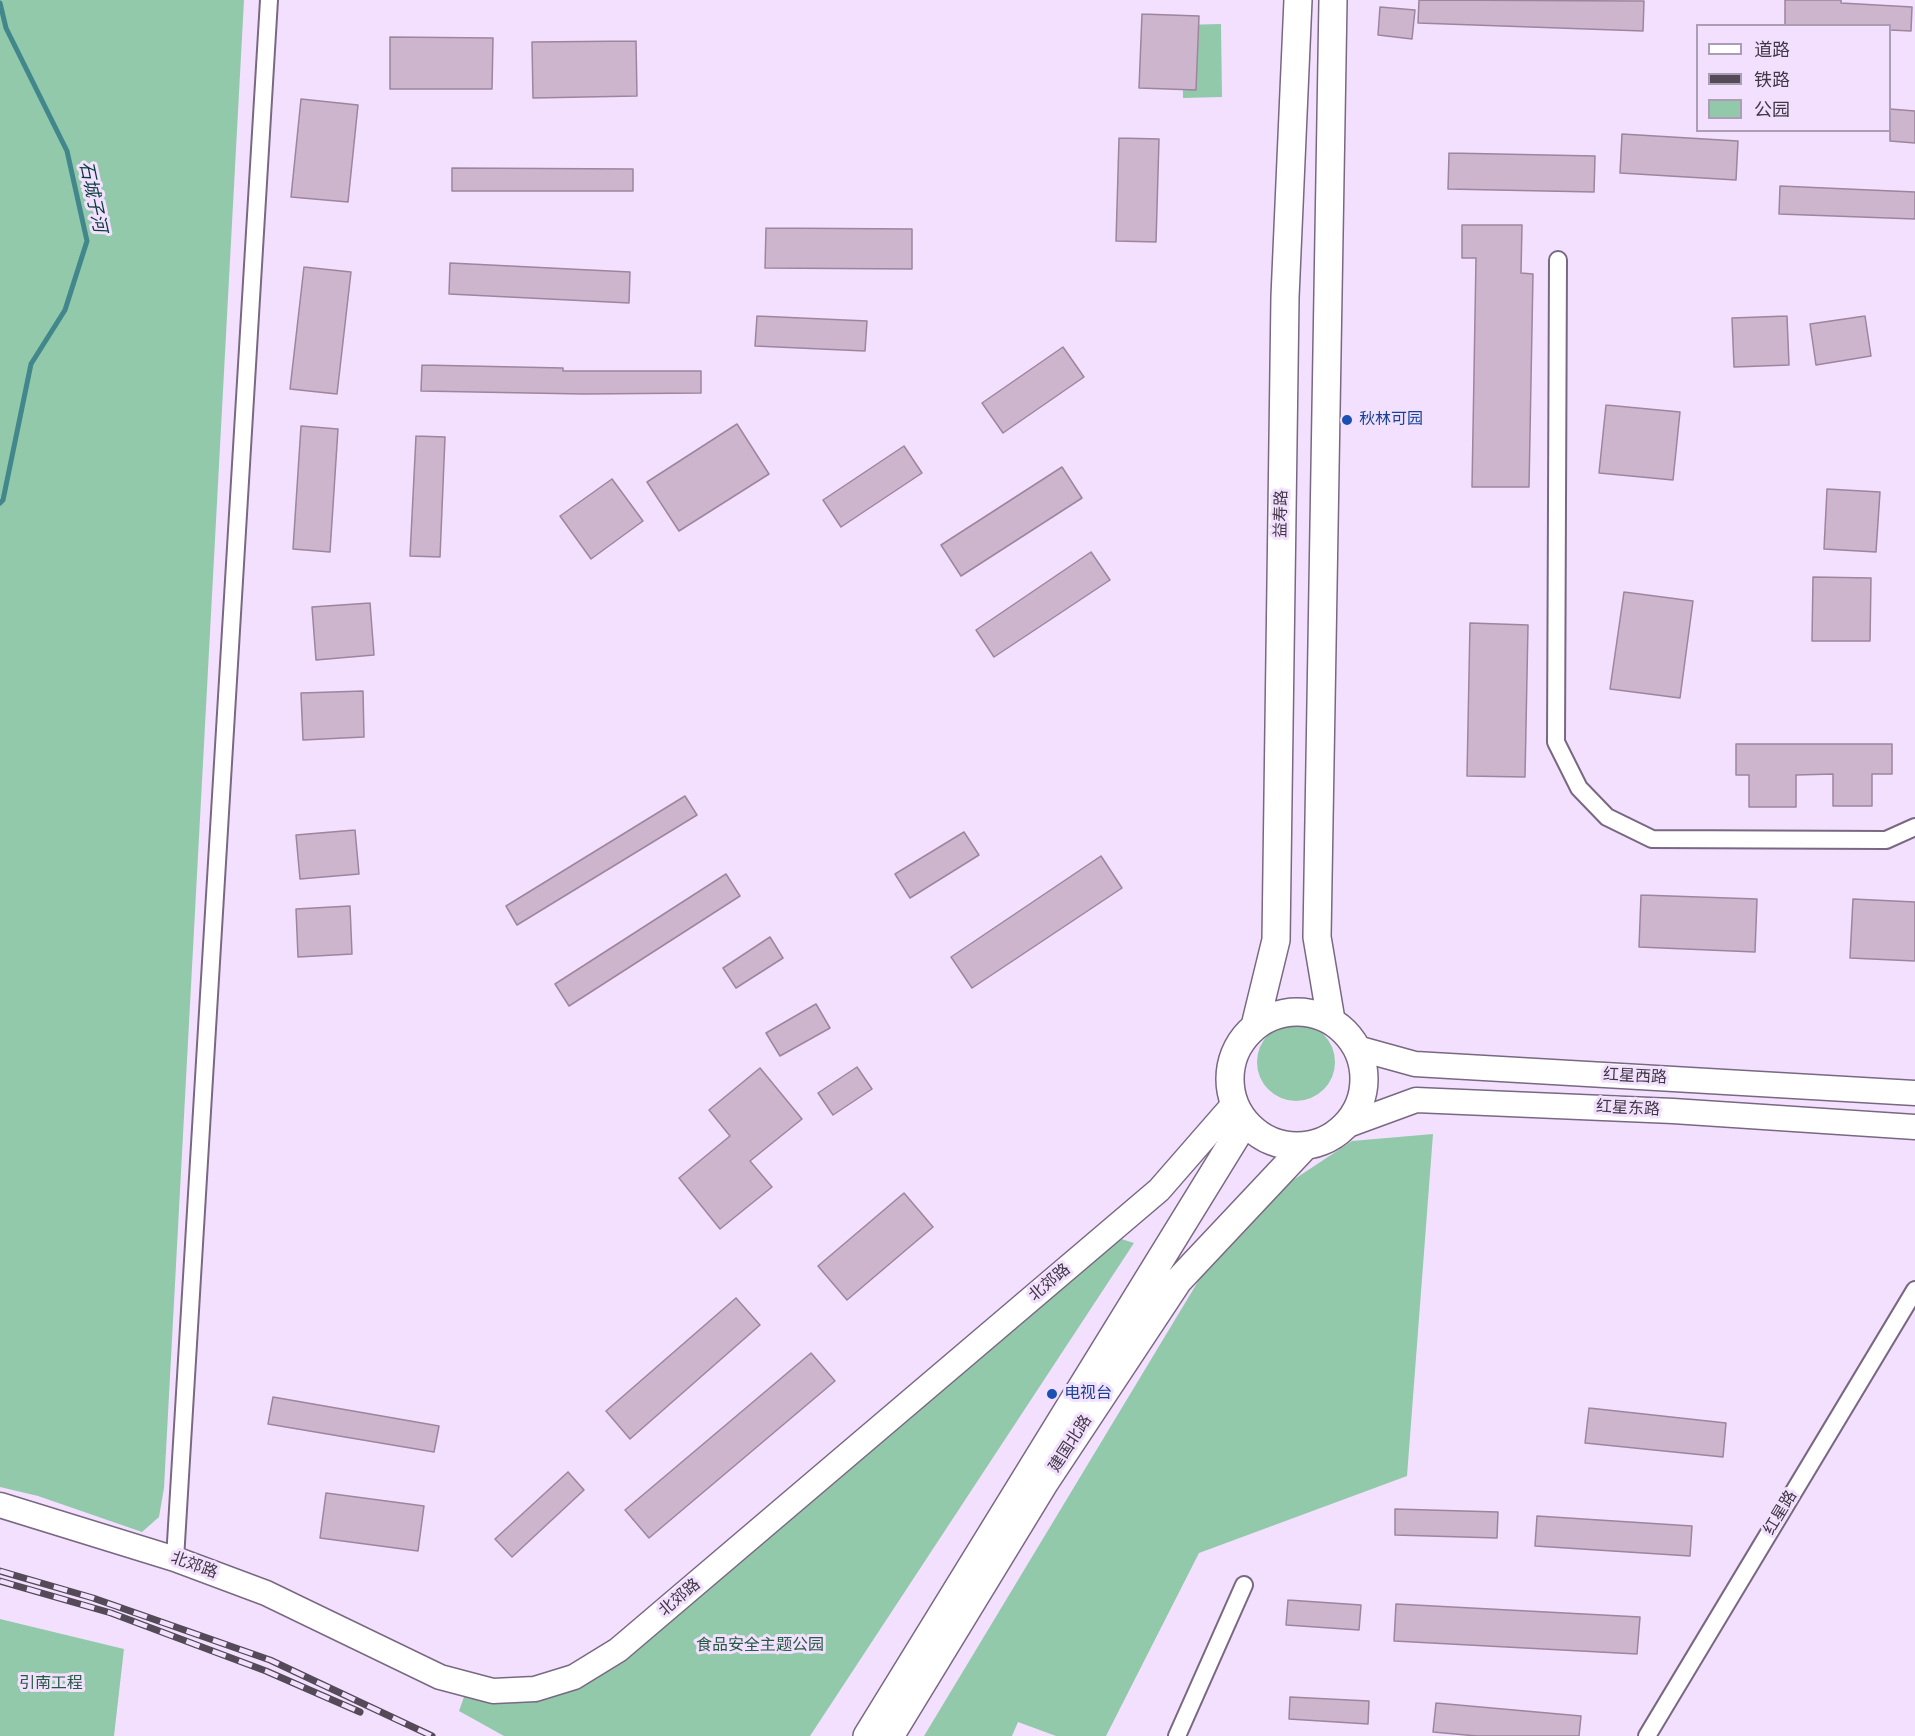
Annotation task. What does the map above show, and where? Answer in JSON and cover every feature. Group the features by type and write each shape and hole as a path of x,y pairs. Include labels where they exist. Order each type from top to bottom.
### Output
{"main road":[{"name":"益寿路","path":"1255,1026 1276,940 1285,297 1298,0"},
{"path":"1331,1020 1317,937 1333,0"},
{"path":"1293,1011 1312,1013 1331,1020 1346,1032 1357,1048 1364,1066 1365,1086 1358,1107 1345,1126 1326,1140 1305,1146 1282,1145 1262,1137 1239,1113 1229,1083 1232,1061 1241,1041 1255,1026 1273,1016 1293,1011"},
{"name":"建国北路","path":"867,1736 1239,1113"},
{"name":"建国北路","path":"890,1736 1045,1482 1178,1281 1305,1146"}],"street":[{"path":"176,1559 269,0"},
{"path":"1558,260 1556,742 1579,788 1606,817 1652,839 1886,840 1915,827"},
{"name":"红星西路","path":"1357,1048 1415,1064 1915,1093"},
{"name":"红星东路","path":"1345,1126 1416,1100 1672,1111 1915,1127"},
{"name":"北郊路","path":"0,1504 176,1559 266,1593 440,1677 493,1691 535,1689 574,1677 618,1650 1159,1190 1239,1113"},
{"name":"红星路","path":"1647,1736 1915,1290"},
{"path":"1177,1736 1244,1585"}],"green space":[{"path":"0,0 244,0 164,1488 159,1517 142,1532 38,1496 0,1487"},
{"path":"1221,24 1222,97 1183,98 1182,25"},
{"path":"1296,1023 1311,1026 1328,1040 1335,1062 1332,1077 1318,1094 1296,1101 1281,1098 1264,1084 1257,1062 1260,1047 1274,1030"},
{"path":"1433,1134 1407,1476 1199,1553 1106,1736 1056,1736 1018,1722 1012,1736 924,1736 1217,1250 1278,1190 1352,1141"},
{"name":"食品安全主题公园","path":"1118,1238 1134,1243 810,1736 504,1736 459,1711 465,1694 558,1693"},
{"name":"引南工程","path":"0,1619 124,1649 114,1736 0,1736"}],"building":[{"path":"1419,0 1644,1 1643,31 1418,23"},
{"path":"1785,0 1841,0 1841,3 1912,7 1911,31 1891,30 1891,24 1785,24"},
{"path":"1380,7 1415,10 1412,39 1378,35"},
{"path":"1142,14 1199,16 1196,90 1139,88"},
{"path":"390,37 493,38 492,89 390,89"},
{"path":"636,41 637,96 533,98 532,42"},
{"path":"301,99 358,105 348,202 291,197"},
{"path":"1891,109 1915,111 1915,143 1890,141"},
{"path":"1622,134 1738,141 1736,180 1620,173"},
{"path":"1119,138 1159,139 1156,242 1116,241"},
{"path":"1449,153 1595,156 1594,192 1448,189"},
{"path":"452,168 633,169 633,191 452,191"},
{"path":"1780,186 1915,192 1915,219 1779,214"},
{"path":"1462,225 1522,225 1521,273 1533,274 1529,487 1472,487 1476,258 1462,258"},
{"path":"766,228 912,229 912,269 765,268"},
{"path":"450,263 630,272 629,303 449,294"},
{"path":"304,267 351,272 337,394 290,389"},
{"path":"757,316 867,321 865,351 755,346"},
{"path":"1787,316 1789,365 1734,367 1732,318"},
{"path":"1865,316 1871,356 1816,365 1810,324"},
{"path":"1063,347 1084,377 1003,433 982,403"},
{"path":"422,365 563,368 563,371 701,371 701,393 583,394 421,391"},
{"path":"1606,405 1680,412 1673,480 1599,473"},
{"path":"737,424 769,474 679,531 647,482"},
{"path":"301,426 338,429 330,552 293,549"},
{"path":"416,436 445,437 440,557 410,556"},
{"path":"904,446 922,473 841,527 823,500"},
{"path":"1062,467 1082,498 961,576 941,545"},
{"path":"612,479 643,521 591,559 560,516"},
{"path":"1827,489 1880,492 1876,552 1824,549"},
{"path":"1091,552 1110,580 994,657 976,630"},
{"path":"1813,577 1871,578 1870,641 1812,641"},
{"path":"1624,592 1693,601 1680,698 1610,689"},
{"path":"370,603 374,655 316,660 312,607"},
{"path":"1470,623 1528,625 1525,777 1467,776"},
{"path":"363,691 364,737 303,740 301,693"},
{"path":"1736,744 1892,744 1892,774 1872,774 1872,806 1833,806 1833,774 1796,775 1796,807 1749,807 1749,775 1736,775"},
{"path":"685,796 697,815 517,925 506,906"},
{"path":"355,830 359,874 300,879 296,835"},
{"path":"964,832 979,855 910,898 895,874"},
{"path":"1101,856 1122,888 972,988 951,957"},
{"path":"726,874 740,896 569,1006 555,984"},
{"path":"1641,895 1757,899 1755,952 1639,947"},
{"path":"1853,899 1915,902 1915,961 1850,958"},
{"path":"350,906 352,954 298,957 296,909"},
{"path":"770,937 783,958 736,988 723,968"},
{"path":"816,1004 830,1028 780,1056 766,1033"},
{"path":"857,1067 872,1089 833,1115 818,1093"},
{"path":"760,1068 802,1119 750,1161 772,1187 720,1229 679,1178 730,1136 709,1110"},
{"path":"904,1193 933,1227 847,1300 818,1266"},
{"path":"736,1298 760,1325 630,1439 606,1411"},
{"path":"811,1353 835,1381 649,1538 625,1510"},
{"path":"273,1397 439,1426 434,1452 268,1424"},
{"path":"1589,1408 1726,1423 1723,1457 1585,1443"},
{"path":"568,1472 584,1490 512,1557 495,1539"},
{"path":"326,1493 424,1506 418,1551 320,1538"},
{"path":"1395,1509 1498,1512 1497,1538 1395,1535"},
{"path":"1537,1516 1692,1526 1690,1556 1535,1546"},
{"path":"1288,1600 1361,1605 1359,1630 1286,1625"},
{"path":"1396,1604 1640,1617 1637,1654 1394,1641"},
{"path":"1290,1697 1369,1701 1368,1724 1289,1719"},
{"path":"1436,1703 1581,1716 1579,1736 1477,1736 1433,1732"}],"waterway":[{"name":"石城子河","path":"0,3 6,28 67,151 87,241 65,310 31,364 3,500 0,503"}],"railway":[{"path":"0,1571 93,1598 270,1660 432,1736"},
{"path":"0,1581 111,1613 266,1671 360,1712"}],"place":[{"name":"秋林可园","path":"1347,420"},
{"name":"电视台","path":"1052,1394"}]}
